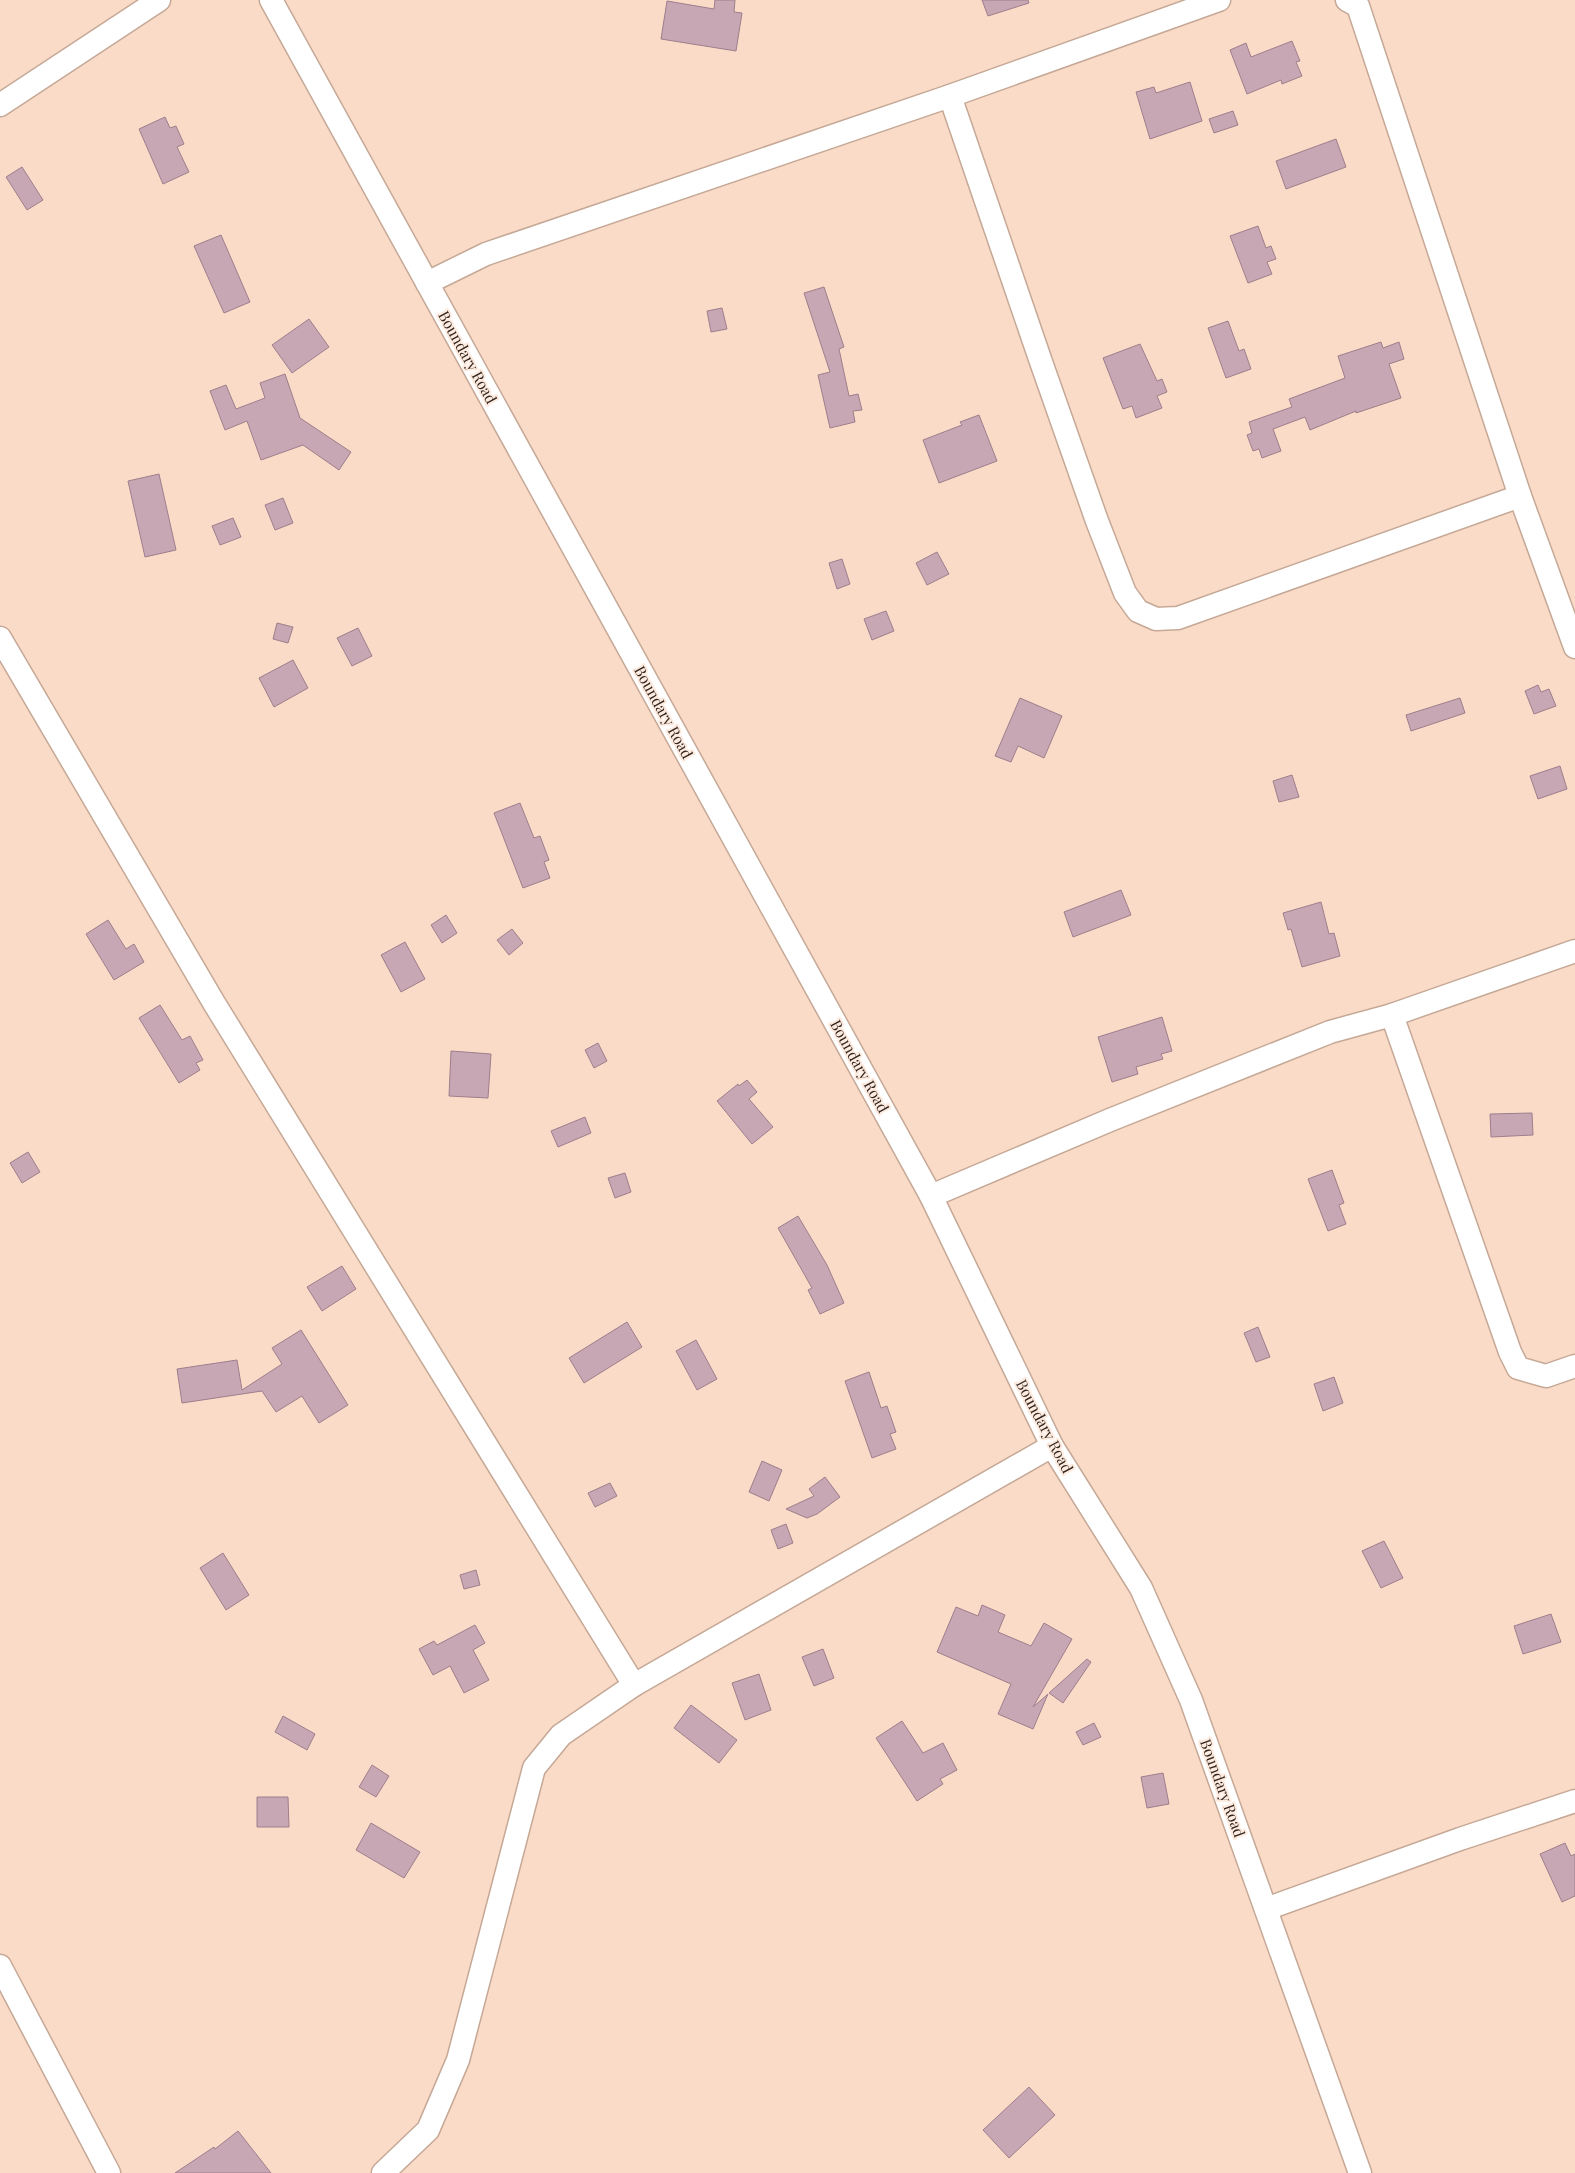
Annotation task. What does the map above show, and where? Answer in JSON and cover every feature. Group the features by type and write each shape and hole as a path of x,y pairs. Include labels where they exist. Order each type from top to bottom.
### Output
{"street":[{"path":"0,105 159,0"},
{"name":"Boundary Road","path":"270,0 931,1196 1052,1446 1141,1588 1191,1700 1360,2173"},
{"path":"427,282 486,254 950,96 1219,0"},
{"path":"1347,0 1358,6 1520,496 1575,646"},
{"path":"950,96 1097,521 1125,592 1138,611 1156,620 1178,618 1520,496"},
{"path":"0,638 214,1003 634,1685"},
{"path":"931,1196 1119,1116 1330,1032 1392,1015 1575,951"},
{"path":"1392,1015 1510,1352 1518,1368 1546,1376 1575,1366"},
{"path":"383,2173 428,2130 458,2060 534,1768 560,1735 634,1685 1052,1446"},
{"path":"1266,1910 1460,1839 1575,1801"},
{"path":"0,1966 108,2173"}],"building":[{"path":"715,0 735,0 734,12 742,13 736,51 661,39 667,1 714,9"},
{"path":"982,0 1028,0 1029,3 988,16"},
{"path":"1292,41 1300,61 1296,62 1302,76 1282,84 1281,80 1247,94 1230,50 1246,43 1251,57"},
{"path":"1190,82 1202,121 1150,139 1136,92 1154,87 1156,93"},
{"path":"1233,111 1238,125 1214,133 1209,119"},
{"path":"165,117 170,128 176,126 184,144 177,147 189,172 163,184 139,129"},
{"path":"1336,139 1346,167 1286,189 1276,161"},
{"path":"22,167 43,200 27,210 6,177"},
{"path":"1258,226 1266,248 1271,246 1276,259 1267,262 1272,274 1248,283 1230,236"},
{"path":"221,235 250,302 224,313 194,246"},
{"path":"824,287 844,347 839,349 849,396 858,394 862,410 853,411 855,422 830,428 818,375 830,372 804,293"},
{"path":"722,308 727,329 711,332 707,311"},
{"path":"309,319 329,347 292,373 272,345"},
{"path":"1228,321 1239,351 1244,349 1251,369 1226,378 1208,328"},
{"path":"1381,342 1383,348 1399,342 1404,359 1389,364 1401,398 1356,413 1356,411 1310,430 1305,417 1273,429 1281,451 1262,458 1259,449 1253,451 1247,435 1252,433 1249,422 1292,407 1289,399 1345,378 1338,356"},
{"path":"1140,344 1157,381 1162,379 1167,392 1157,396 1162,408 1136,418 1132,406 1123,409 1103,358"},
{"path":"285,374 300,418 351,452 339,470 303,445 261,460 247,421 225,430 210,391 226,385 236,409 265,398 260,383"},
{"path":"979,415 997,461 939,483 923,440 962,425 960,422"},
{"path":"159,474 176,550 145,557 128,481"},
{"path":"283,498 293,523 275,530 265,505"},
{"path":"233,518 241,537 220,545 212,526"},
{"path":"937,552 949,574 927,585 916,563"},
{"path":"842,559 850,584 837,589 829,563"},
{"path":"886,611 894,631 872,640 864,619"},
{"path":"277,623 293,627 288,643 273,639"},
{"path":"358,628 372,656 352,666 337,638"},
{"path":"293,660 308,688 274,707 259,678"},
{"path":"1538,685 1541,692 1549,689 1556,706 1534,714 1525,691"},
{"path":"1020,698 1062,716 1044,758 1018,746 1011,762 995,756"},
{"path":"1460,698 1465,713 1411,731 1406,715"},
{"path":"1560,766 1567,789 1538,799 1530,776"},
{"path":"1292,775 1299,797 1279,802 1273,781"},
{"path":"520,803 534,838 540,836 549,860 544,862 550,878 523,888 494,813"},
{"path":"1121,890 1131,915 1073,937 1064,912"},
{"path":"1321,902 1329,934 1334,933 1340,956 1302,967 1291,929 1288,930 1283,913"},
{"path":"446,915 457,933 442,943 431,925"},
{"path":"108,920 126,949 134,944 144,962 114,980 86,934"},
{"path":"512,929 523,943 509,955 497,940"},
{"path":"405,942 425,979 401,992 381,955"},
{"path":"160,1005 182,1040 190,1036 203,1060 196,1063 200,1070 179,1083 139,1018"},
{"path":"1162,1017 1172,1051 1161,1054 1163,1059 1136,1067 1138,1074 1112,1082 1098,1037"},
{"path":"598,1043 607,1061 594,1068 585,1050"},
{"path":"451,1051 491,1054 488,1098 449,1096"},
{"path":"747,1080 757,1092 749,1099 773,1127 752,1144 717,1101 738,1084 739,1086"},
{"path":"1532,1113 1533,1135 1491,1137 1490,1114"},
{"path":"585,1117 591,1133 558,1147 551,1131"},
{"path":"28,1152 40,1172 22,1183 10,1163"},
{"path":"1332,1170 1344,1203 1339,1205 1346,1224 1328,1231 1308,1179"},
{"path":"625,1173 631,1192 615,1198 608,1178"},
{"path":"798,1216 827,1265 844,1303 820,1314 808,1290 812,1288 778,1228"},
{"path":"342,1266 356,1289 322,1311 307,1287"},
{"path":"627,1322 642,1347 584,1383 569,1358"},
{"path":"1258,1327 1270,1357 1256,1362 1244,1333"},
{"path":"301,1330 348,1405 319,1423 302,1396 276,1412 262,1391 182,1403 177,1369 237,1360 242,1390 282,1364 272,1348"},
{"path":"696,1340 717,1379 697,1390 676,1351"},
{"path":"869,1372 881,1408 887,1406 896,1432 890,1434 896,1449 872,1458 845,1381"},
{"path":"1334,1377 1343,1403 1323,1411 1314,1384"},
{"path":"762,1461 782,1470 769,1501 749,1492"},
{"path":"825,1477 840,1497 817,1514 807,1518 786,1509 814,1496 809,1489"},
{"path":"610,1483 617,1496 595,1507 588,1493"},
{"path":"786,1524 793,1543 778,1549 771,1530"},
{"path":"1384,1541 1403,1578 1381,1588 1362,1551"},
{"path":"223,1553 249,1595 226,1610 200,1568"},
{"path":"476,1570 480,1585 464,1589 460,1575"},
{"path":"982,1605 1005,1615 998,1632 1031,1646 1044,1623 1072,1639 1033,1707 1048,1694 1033,1729 998,1714 1011,1684 937,1652 956,1607 978,1616"},
{"path":"1551,1614 1561,1642 1523,1654 1514,1626"},
{"path":"475,1625 485,1643 473,1650 489,1680 464,1693 450,1666 433,1675 419,1649 434,1641 437,1645"},
{"path":"823,1649 834,1678 814,1686 802,1657"},
{"path":"1087,1659 1091,1662 1063,1703 1049,1693"},
{"path":"759,1674 771,1710 745,1720 732,1683"},
{"path":"691,1705 737,1740 719,1763 674,1728"},
{"path":"283,1716 315,1734 307,1750 275,1732"},
{"path":"902,1721 923,1753 943,1743 957,1770 940,1779 943,1784 917,1801 876,1738"},
{"path":"1094,1723 1101,1737 1083,1745 1076,1732"},
{"path":"372,1765 389,1776 376,1797 359,1787"},
{"path":"1163,1773 1169,1804 1147,1808 1141,1777"},
{"path":"257,1797 288,1797 289,1827 257,1827"},
{"path":"371,1823 420,1852 404,1878 356,1850"},
{"path":"1565,1843 1571,1856 1575,1854 1575,1896 1562,1902 1540,1854"},
{"path":"1029,2087 1055,2115 1009,2158 983,2130"},
{"path":"238,2131 271,2173 175,2173 214,2147 215,2149"}]}
